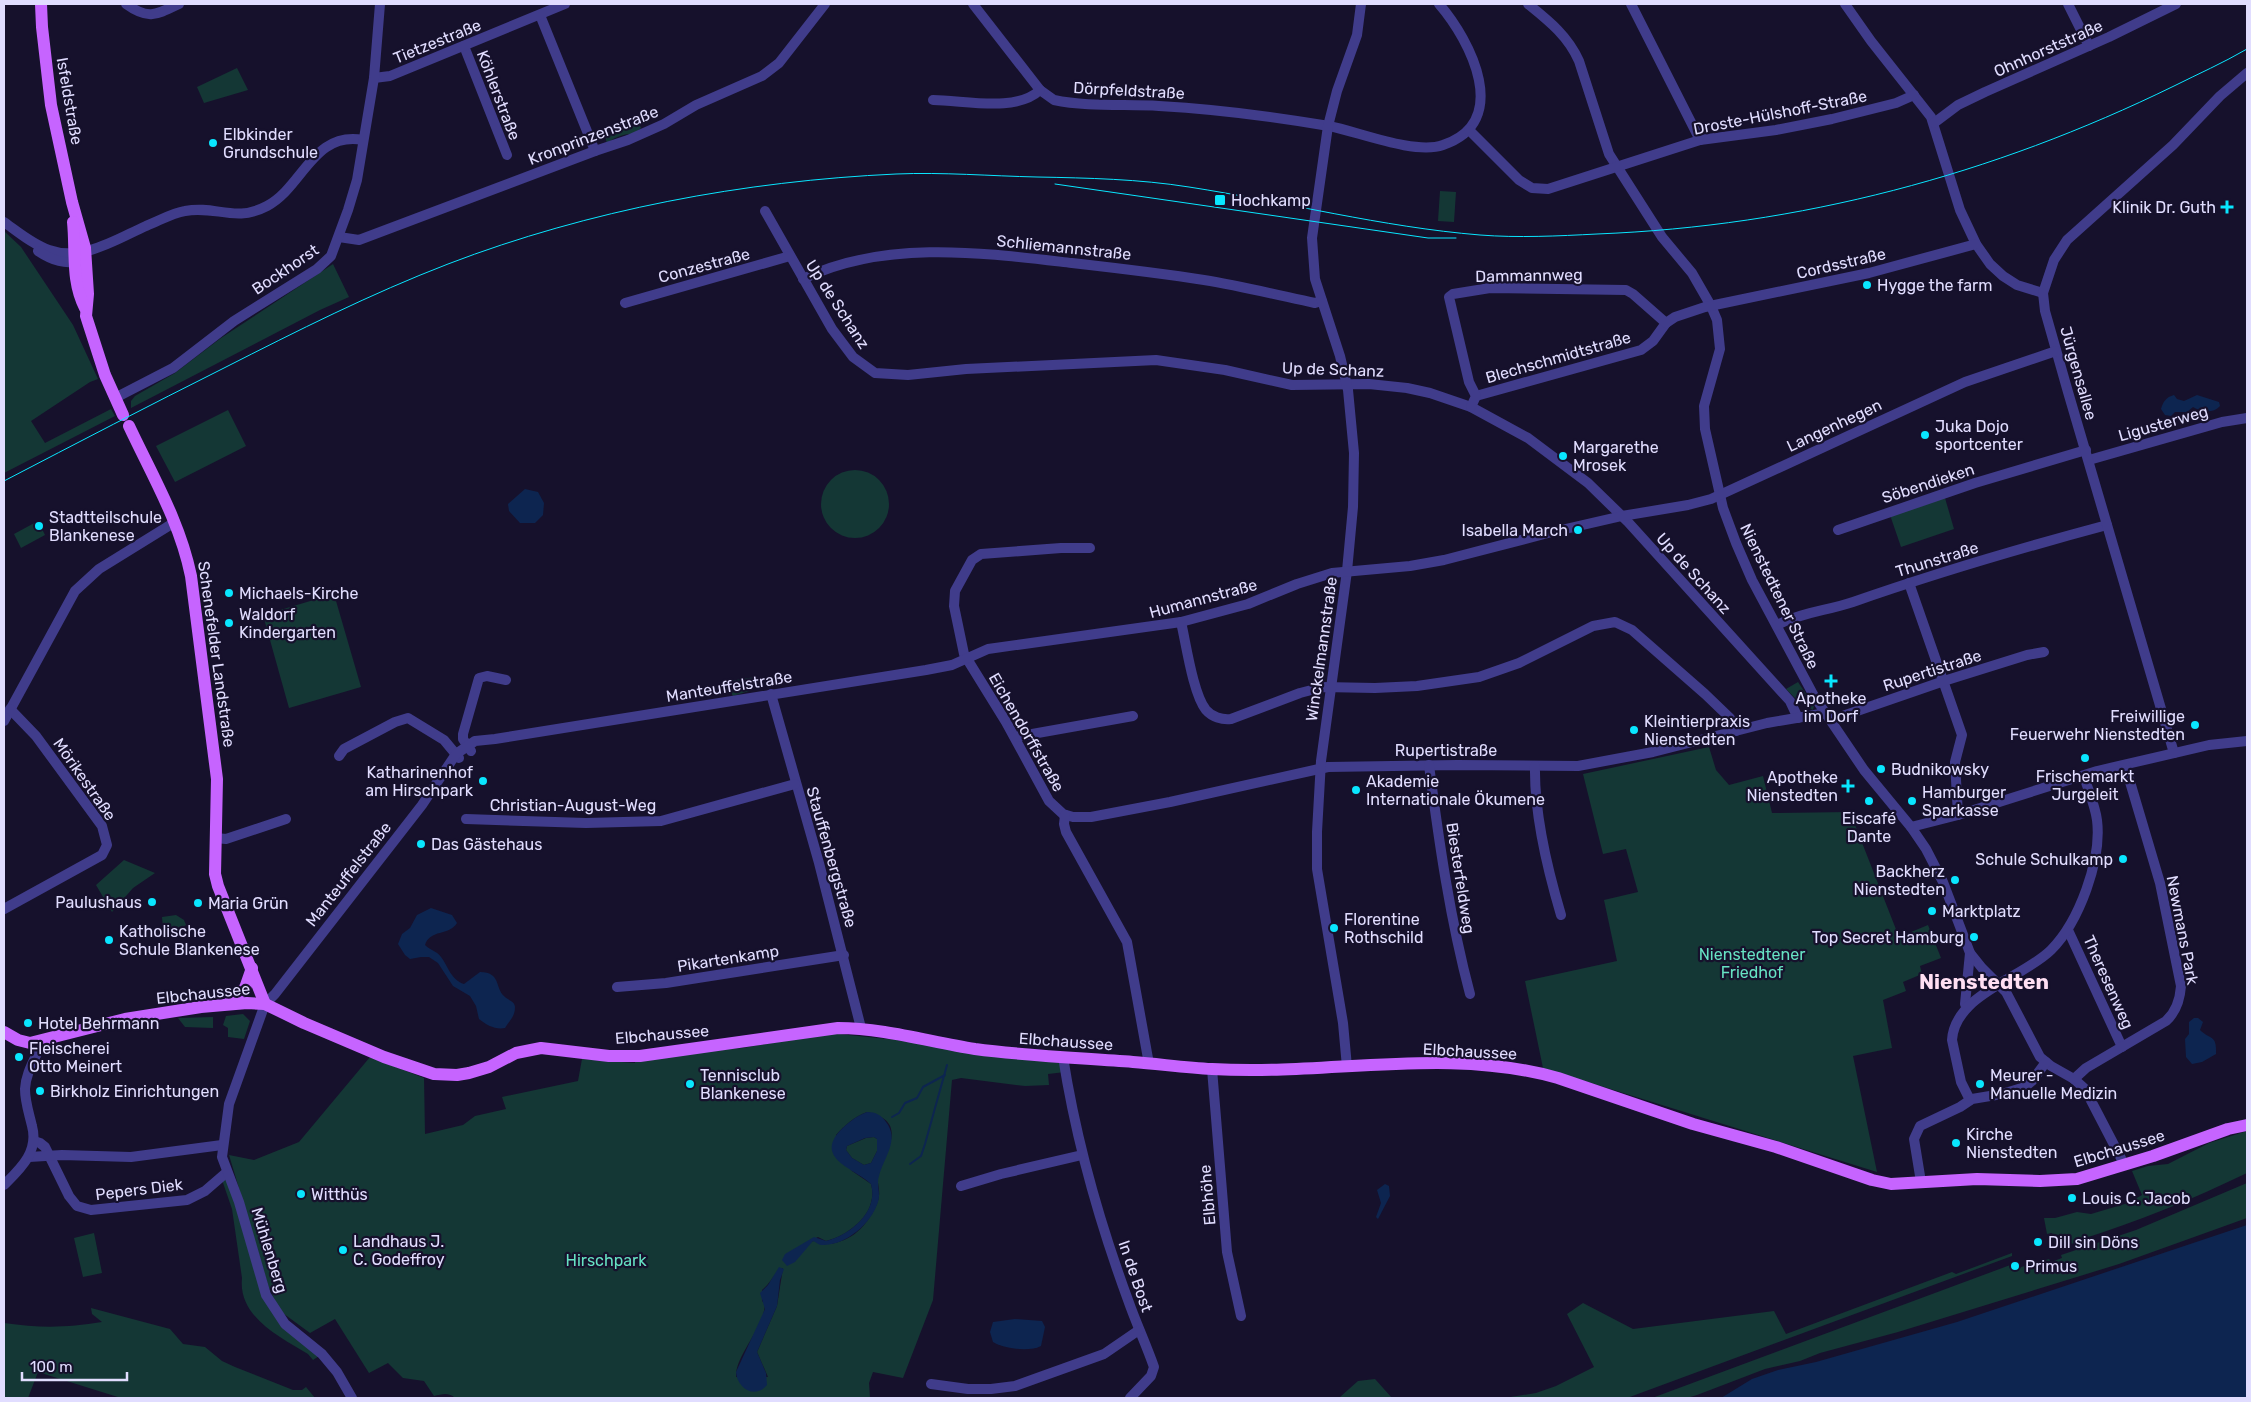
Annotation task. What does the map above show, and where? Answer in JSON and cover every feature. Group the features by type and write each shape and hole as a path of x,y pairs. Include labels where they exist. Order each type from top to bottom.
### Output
{"main road":[{"name":"Isfeldstraße","path":"41,4 51,105 72,202 78,255 78,291 85,309"},
{"name":"Schenefelder Landstraße","path":"85,309 99,359 115,398 176,522 186,553 203,661 217,779 214,864 218,886 265,1004"},
{"path":"229,1003 245,988 252,968"},
{"name":"Elbchaussee","path":"42,1042 125,1019 229,1003 265,1004 304,1024 392,1060 424,1072 445,1075 457,1075 483,1069 516,1053 533,1049 554,1048 609,1056 640,1056 822,1028 861,1028 975,1049 1212,1069 1454,1063 1537,1073 1693,1124 1776,1147 1872,1180 1895,1184 1991,1178 2034,1181 2070,1180 2153,1156 2228,1129 2247,1125"},
{"path":"4,1032 27,1043 42,1042"}],"street":[{"path":"126,4 138,12 149,15 158,14 178,4"},
{"name":"Bockhorst","path":"115,398 160,376 239,318 322,265 331,256 353,195 374,78 380,4"},
{"name":"Tietzestraße","path":"374,78 390,76 565,4"},
{"name":"Kronprinzenstraße","path":"339,237 359,240 628,140 664,124 696,105 762,76 779,63 825,4"},
{"name":"Dörpfeldstraße","path":"973,4 1040,90 1047,96 1062,101 1165,106 1328,126 1423,148 1442,146 1469,130"},
{"name":"Winckelmannstraße","path":"1347,1067 1342,1015 1317,869 1320,769 1348,571 1353,507 1354,453 1347,384 1314,273 1312,238 1328,126 1337,91 1357,35 1361,4"},
{"path":"1439,4 1460,31 1476,66 1480,90 1480,109 1469,130"},
{"name":"Nienstedtener Straße","path":"1528,4 1561,32 1572,46 1579,61 1604,143 1666,243 1692,273 1717,320 1720,349 1705,401 1704,416 1719,495 1736,544 1805,681 1870,777 1912,827 1943,882 1970,953"},
{"path":"1631,4 1700,140"},
{"path":"1845,4 1934,123 1960,210 1976,244 1990,264 2003,276 2043,293"},
{"path":"2068,4 2089,46"},
{"name":"Ohnhorststraße","path":"1934,123 1958,105 1979,94 2089,46 2176,4"},
{"path":"540,15 595,151"},
{"name":"Köhlerstraße","path":"464,46 506,156"},
{"name":"Jürgensallee","path":"2174,753 2056,351 2045,311 2043,293 2054,260 2068,240 2173,145 2220,96 2247,73"},
{"path":"933,100 983,103 1015,102 1028,99 1040,90"},
{"name":"Droste-Hülshoff-Straße","path":"1469,130 1519,180 1532,188 1548,189 1700,140 1776,130 1832,119 1896,104 1914,95"},
{"path":"4,222 22,236 51,251 78,255 185,211 204,210 235,214 260,209 284,194 318,153 347,140 363,140"},
{"name":"Up de Schanz","path":"765,211 832,328 853,358 867,369 882,374 908,375 966,368 1156,360 1225,370 1292,385 1382,385 1416,390 1471,407 1506,424 1584,479 1622,516 1790,701 1798,718"},
{"name":"Cordsstraße","path":"1711,306 1869,273 1976,244"},
{"name":"Schliemannstraße","path":"803,279 841,266 889,256 943,252 970,253 1165,274 1206,280 1316,302 1322,301"},
{"name":"Conzestraße","path":"625,303 790,256"},
{"name":"Dammannweg","path":"1476,396 1469,382 1448,297 1453,294 1490,288 1626,290 1634,294 1666,322"},
{"path":"1666,322 1684,314 1711,306"},
{"name":"Blechschmidtstraße","path":"1476,396 1641,350 1653,341 1666,322"},
{"name":"Langenhegen","path":"1622,516 1688,505 1719,495 1964,382 2056,351"},
{"path":"1471,407 1476,396"},
{"name":"Ligusterweg","path":"2087,455 2222,422 2247,418"},
{"name":"Söbendieken","path":"1838,530 1975,484 2087,455"},
{"name":"Humannstraße","path":"966,659 973,654 994,648 1181,622 1248,604 1308,580 1348,571 1410,566 1444,560 1548,532 1622,516"},
{"path":"4,721 66,605 80,585 101,568 176,522"},
{"name":"Thunstraße","path":"1777,625 1805,613 1829,610 1910,582 2107,525"},
{"name":"Eichendorffstraße","path":"1090,548 1062,548 981,554 972,560 958,582 954,598 958,629 966,659 1015,737 1049,800 1065,816 1066,832 1127,942 1149,1064"},
{"path":"1910,582 1962,734 1955,762 1958,815"},
{"path":"1181,622 1198,694 1206,710 1217,718 1231,719 1300,693 1323,687 1417,686 1479,677 1519,663 1592,626 1615,622 1632,630 1689,680 1730,718 1736,731"},
{"name":"Rupertistraße","path":"1065,816 1091,817 1320,769 1346,766 1578,766 1601,763 1767,723 1798,718 1828,717 2027,655 2044,652"},
{"name":"Manteuffelstraße","path":"265,1004 286,980 422,805 456,758 480,739 495,739 926,670 952,665 966,659"},
{"path":"469,748 463,734 479,678 487,676 506,680"},
{"name":"Stauffenbergstraße","path":"770,694 844,955 861,1028"},
{"name":"Mörikestraße","path":"4,909 102,855 107,845 102,826 86,803 36,736 10,709"},
{"path":"1015,737 1133,716"},
{"path":"339,756 352,745 395,722 408,718 438,735 456,758"},
{"path":"1912,827 2125,765 2209,745 2247,741"},
{"name":"Biesterfeldweg","path":"1428,765 1450,912 1470,994"},
{"name":"Newmans Park","path":"2074,1079 2086,1068 2160,1026 2171,1017 2180,998 2181,986 2164,900 2125,765"},
{"path":"1535,766 1536,799 1562,915"},
{"path":"1970,1100 1961,1082 1952,1040 1956,1027 1967,1008 1991,989 2001,985 2050,951 2068,930 2079,910 2090,876 2097,834 2096,815 2084,776"},
{"name":"Christian-August-Weg","path":"466,819 586,823 661,821 796,784"},
{"path":"216,838 226,839 286,819"},
{"name":"Theresenweg","path":"2068,930 2122,1047"},
{"path":"1970,953 1982,968 2001,985 2036,1051 2046,1062 2074,1079 2089,1095 2124,1164"},
{"path":"1967,1008 1965,1004 1970,953"},
{"name":"Pikartenkamp","path":"617,988 844,955"},
{"path":"227,1172 222,1157 222,1146 229,1104 265,1004"},
{"path":"4,1185 29,1157 34,1141 33,1127 26,1103 25,1083 42,1042"},
{"name":"In de Bost","path":"1063,1057 1082,1155 1110,1250 1154,1367 1151,1376 1130,1398"},
{"path":"1921,1182 1914,1143 1918,1128 1924,1122 1960,1107 1970,1100 2002,1094 2025,1087 2032,1081 2046,1062"},
{"name":"Elbhöhe","path":"1212,1069 1227,1252 1240,1316"},
{"name":"Pepers Diek","path":"34,1141 43,1145 69,1196 77,1206 91,1210 187,1200 205,1191 227,1172"},
{"path":"29,1157 130,1157 222,1146"},
{"path":"961,1186 1006,1172 1082,1155"},
{"name":"Mühlenberg","path":"227,1172 239,1202 266,1295 285,1324 322,1354 337,1372 352,1398"},
{"path":"931,1384 968,1389 1015,1386 1104,1354 1139,1330"}],"green space":[{"path":"237,68 248,90 204,103 197,87"},
{"path":"638,121 641,128 635,134 620,136 607,144 605,136"},
{"path":"1440,191 1456,192 1454,222 1438,221"},
{"path":"4,231 21,247 73,325 98,379 90,382 31,421 45,443 111,409 115,416 4,473"},
{"path":"333,264 349,297 320,310 131,408 131,401 135,396 175,373 221,338"},
{"path":"228,410 246,446 175,482 156,446"},
{"path":"855,470 868,473 879,480 886,491 889,504 886,517 879,528 868,535 855,538 842,535 831,528 824,517 821,504 824,491 831,480 842,473"},
{"path":"1945,498 1954,529 1901,547 1890,515"},
{"path":"38,521 45,535 21,548 14,534"},
{"path":"334,594 361,687 289,708 263,615"},
{"path":"755,677 749,691 733,696 724,682"},
{"path":"1798,682 1814,706 1813,710 1799,702 1786,689"},
{"name":"Nienstedtener Friedhof","path":"1709,747 1716,770 1729,785 1763,776 1772,813 1850,812 1899,937 1928,925 1941,958 1920,966 1922,974 1903,982 1906,991 1883,1000 1892,1048 1853,1056 1877,1172 1543,1068 1525,981 1617,961 1604,900 1638,892 1626,849 1603,854 1583,774"},
{"path":"124,860 155,873 133,888 112,912 96,885"},
{"path":"176,915 184,920 186,925 177,930 163,928 162,917"},
{"path":"243,1014 250,1021 244,1039 228,1037 228,1028 223,1025 226,1016"},
{"path":"213,1017 213,1028 185,1027 178,1018"},
{"name":"Hirschpark","path":"829,1033 1063,1057 1065,1072 1048,1074 1049,1085 1025,1086 961,1078 952,1080 933,1300 903,1378 873,1372 869,1383 870,1398 455,1398 445,1394 434,1396 424,1381 403,1378 388,1363 369,1373 335,1319 310,1333 280,1311 269,1288 229,1155 254,1160 299,1142 370,1057 424,1078 425,1134 463,1125 475,1116 506,1109 502,1097 578,1081 582,1059 635,1063 634,1055 743,1048","holes":["867,1112 880,1117 888,1123 891,1130 889,1148 878,1177 879,1196 874,1210 860,1229 848,1238 829,1244 814,1241 793,1250 818,1237 826,1241 844,1234 861,1221 867,1213 871,1204 871,1184 852,1171 836,1135 850,1121","783,1268 777,1306 757,1352 768,1377 736,1377 740,1360 760,1323 763,1313 765,1304 762,1301 762,1290"]},
{"path":"2247,1131 2247,1173 2164,1210 2079,1240 2078,1242 2056,1248 2052,1233 2047,1234 2044,1218 2055,1218 2077,1212 2091,1214 2128,1203 2142,1195 2132,1171 2148,1166 2168,1164 2209,1143"},
{"path":"874,1137 877,1139 877,1151 871,1163 864,1165 852,1158 846,1150 847,1146 866,1138"},
{"path":"227,1172 273,1309 322,1354 313,1360 308,1354 263,1324 247,1304 243,1292 232,1209 221,1177"},
{"path":"2247,1183 2247,1218 2119,1264 1898,1332 1820,1353 1800,1361 1765,1369 1697,1395 1687,1398 1652,1398 2013,1264 2018,1268 2049,1259 2051,1262 2062,1258 2061,1255 2136,1230"},
{"path":"94,1233 102,1273 83,1277 74,1238"},
{"path":"2012,1253 2012,1256 1627,1398 1504,1398 1536,1393 1556,1386 1594,1367 1567,1314 1583,1303 1633,1329 1774,1311 1786,1334 1952,1272 1956,1274"},
{"path":"91,1308 170,1329 183,1344 205,1347 222,1361 293,1390 302,1390 306,1387 315,1398 121,1398 38,1372 28,1398 4,1398 4,1323 53,1327 102,1322 92,1314"},
{"path":"1375,1379 1392,1398 1335,1398 1340,1397 1358,1381"}],"water":[{"path":"2174,395 2177,399 2184,401 2197,395 2219,402 2220,406 2210,411 2203,411 2193,407 2187,412 2175,412 2171,416 2165,415 2161,409 2163,404 2167,398"},
{"path":"525,489 538,492 544,503 543,515 535,523 520,523 509,511 508,504"},
{"path":"431,908 452,915 457,923 449,930 435,934 427,940 425,945 439,955 453,976 464,984 480,972 494,977 501,993 515,1005 513,1016 505,1028 491,1026 479,1019 476,1006 470,996 453,986 438,963 429,957 410,959 398,944 402,934 410,928 417,915"},
{"path":"2194,1018 2198,1018 2203,1022 2200,1030 2214,1040 2216,1054 2202,1062 2192,1064 2186,1057 2185,1039 2189,1034 2189,1022"},
{"path":"867,1112 876,1113 886,1122 892,1135 890,1149 878,1179 879,1199 875,1210 864,1225 849,1237 832,1244 823,1245 813,1241 795,1262 787,1266 782,1260 785,1254 814,1237 826,1241 844,1234 861,1221 867,1213 871,1204 871,1184 841,1163 835,1157 832,1150 833,1142 844,1126","holes":["874,1137 877,1139 877,1151 871,1163 864,1165 852,1158 846,1150 847,1146 865,1138"]},
{"path":"1385,1184 1389,1186 1390,1196 1378,1219 1376,1217 1381,1203 1377,1190"},
{"path":"2247,1225 2247,1398 1721,1398 1752,1379 1778,1370 1816,1362 1957,1322"},
{"path":"779,1267 784,1269 780,1280 777,1306 757,1352 766,1373 767,1385 757,1392 752,1392 743,1387 737,1378 736,1372 765,1309 760,1293 768,1285"},
{"path":"1015,1319 1042,1321 1045,1327 1041,1346 1030,1349 1017,1349 993,1342 990,1332 993,1322"}],"waterway":[{"path":"910,1164 921,1156 947,1065"},
{"path":"892,1117 899,1113 905,1103 917,1098 923,1087 945,1075"}],"tram line":[{"path":"4,481 279,340 362,300 448,264 501,245 556,228 668,201 782,183 896,174 949,174 1113,179 1170,184 1334,214 1480,235 1553,236 1673,229 1747,220 1821,207 1965,170 2036,146 2105,118 2220,64 2247,49"},
{"path":"1055,184 1428,238 1456,238"}],"place":[{"name":"Elbkinder Grundschule","path":"213,143"},
{"name":"Hochkamp","path":"1220,200"},
{"name":"Klinik Dr. Guth","path":"2227,207"},
{"name":"Hygge the farm","path":"1867,285"},
{"name":"Juka Dojo sportcenter","path":"1925,435"},
{"name":"Margarethe Mrosek","path":"1563,456"},
{"name":"Stadtteilschule Blankenese","path":"39,526"},
{"name":"Isabella March","path":"1578,530"},
{"name":"Michaels-Kirche","path":"229,593"},
{"name":"Waldorf Kindergarten","path":"229,623"},
{"name":"Apotheke im Dorf","path":"1831,681"},
{"name":"Freiwillige Feuerwehr Nienstedten","path":"2195,725"},
{"name":"Kleintierpraxis Nienstedten","path":"1634,730"},
{"name":"Frischemarkt Jurgeleit","path":"2085,758"},
{"name":"Budnikowsky","path":"1881,769"},
{"name":"Katharinenhof am Hirschpark","path":"483,781"},
{"name":"Apotheke Nienstedten","path":"1848,786"},
{"name":"Akademie Internationale Ökumene","path":"1356,790"},
{"name":"Eiscafé Dante","path":"1869,801"},
{"name":"Hamburger Sparkasse","path":"1912,801"},
{"name":"Das Gästehaus","path":"421,844"},
{"name":"Schule Schulkamp","path":"2123,859"},
{"name":"Backherz Nienstedten","path":"1955,880"},
{"name":"Paulushaus","path":"152,902"},
{"name":"Maria Grün","path":"198,903"},
{"name":"Marktplatz","path":"1932,911"},
{"name":"Florentine Rothschild","path":"1334,928"},
{"name":"Top Secret Hamburg","path":"1974,937"},
{"name":"Katholische Schule Blankenese","path":"109,940"},
{"name":"Hotel Behrmann","path":"28,1023"},
{"name":"Fleischerei Otto Meinert","path":"19,1057"},
{"name":"Tennisclub Blankenese","path":"690,1084"},
{"name":"Meurer - Manuelle Medizin","path":"1980,1084"},
{"name":"Birkholz Einrichtungen","path":"40,1091"},
{"name":"Kirche Nienstedten","path":"1956,1143"},
{"name":"Witthüs","path":"301,1194"},
{"name":"Louis C. Jacob","path":"2072,1198"},
{"name":"Dill sin Döns","path":"2038,1242"},
{"name":"Landhaus J. C. Godeffroy","path":"343,1250"},
{"name":"Primus","path":"2015,1266"}],"district":[{"name":"Nienstedten","path":"1984,982"}]}
